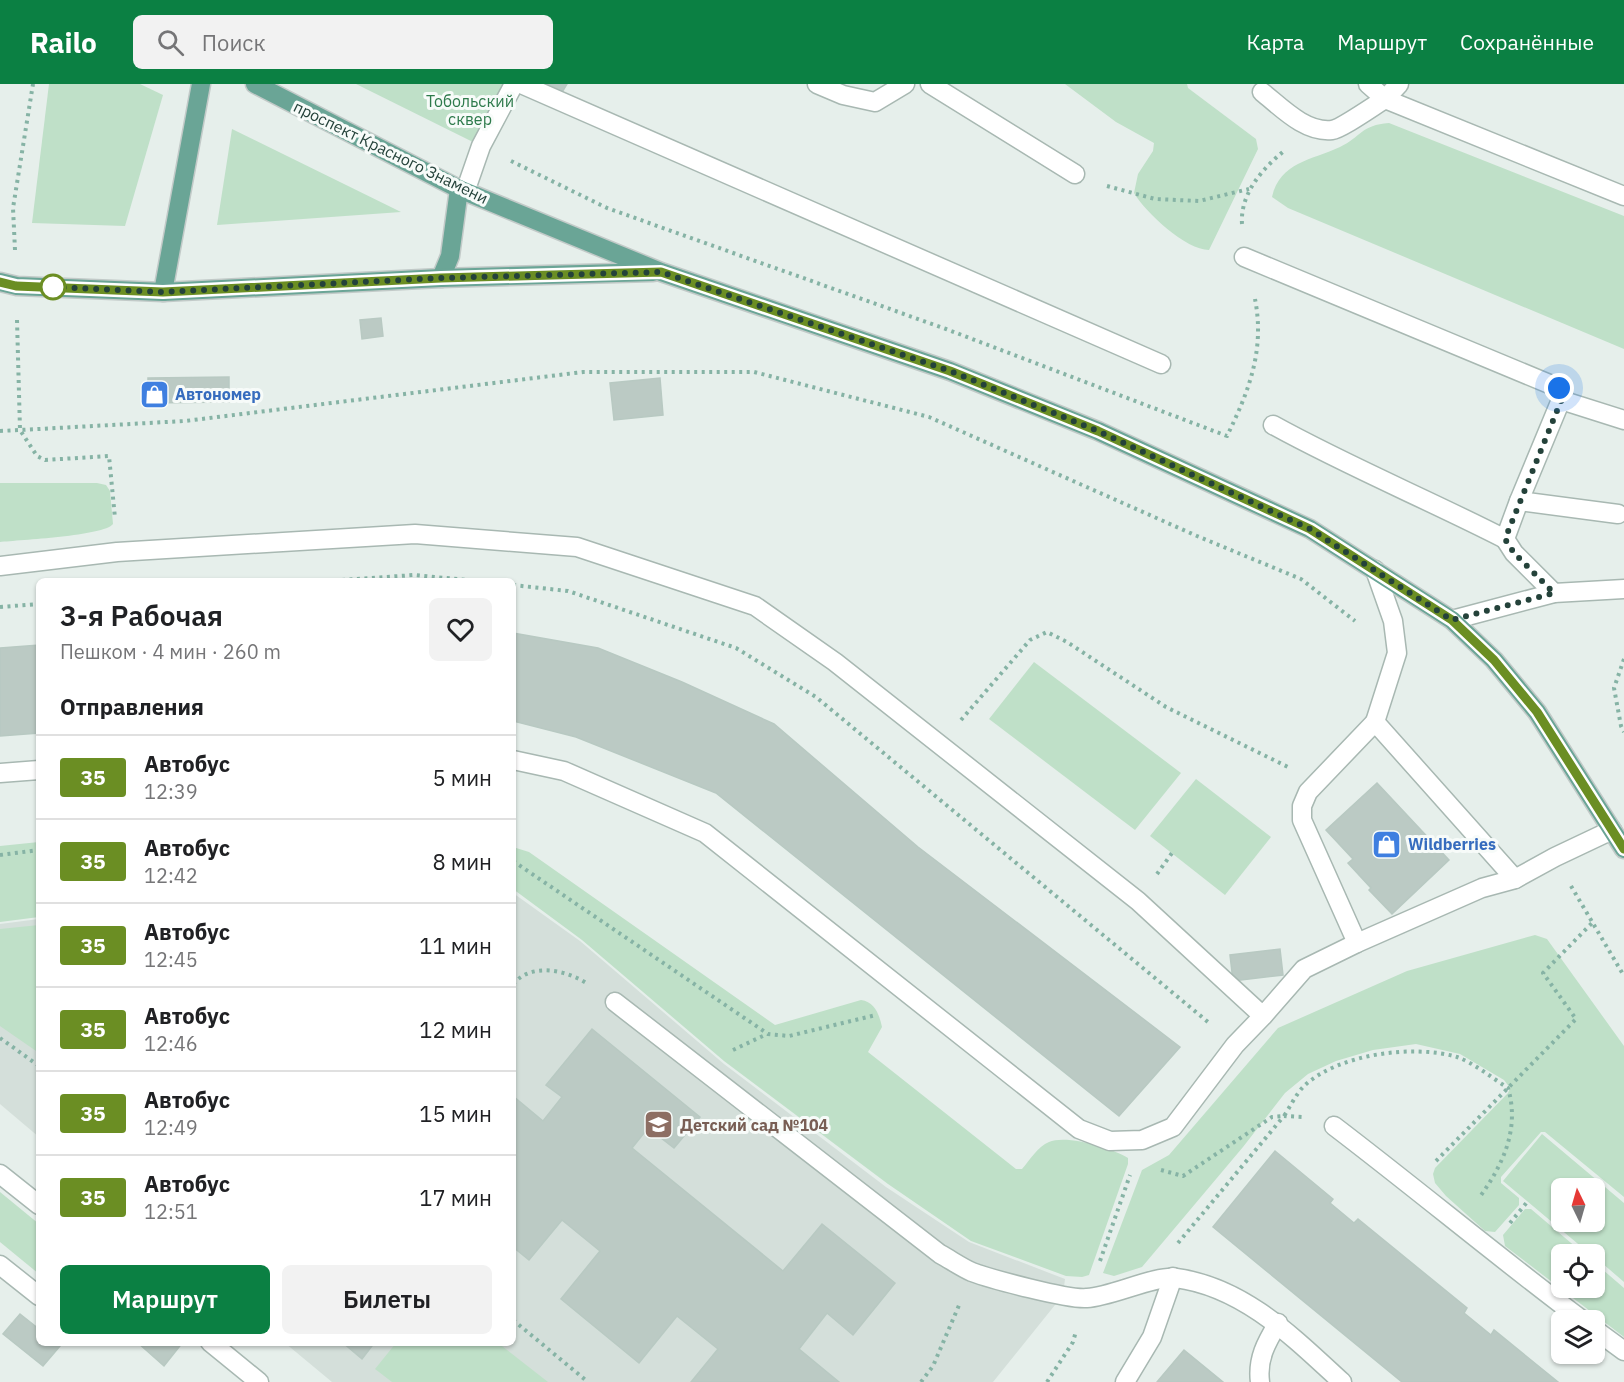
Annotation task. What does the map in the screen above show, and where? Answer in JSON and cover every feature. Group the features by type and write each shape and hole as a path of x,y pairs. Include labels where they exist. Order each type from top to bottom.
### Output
{"main road":[{"path":"163,292 201,84"},
{"name":"проспект Красного Знамени","path":"255,84 462,191 661,272 950,371 1098,431 1310,529 1452,620 1494,660 1537,712 1624,849"},
{"path":"441,278 450,255 462,191"},
{"name":"проспект Красного Знамени","path":"0,282 16,286 163,292 441,278 661,272"}],"street":[{"path":"462,191 481,146 514,84"},
{"path":"521,84 1161,364"},
{"path":"817,84 843,95 875,102 905,84"},
{"path":"930,84 1075,174"},
{"path":"1368,84 1385,99 1624,196"},
{"path":"1262,92 1297,121 1312,127 1333,130 1385,99 1399,84"},
{"path":"1244,257 1559,388 1563,396 1562,400 1505,539"},
{"path":"1562,400 1624,420"},
{"path":"1273,425 1326,454 1505,539 1514,553 1554,593"},
{"path":"1519,501 1618,514"},
{"path":"0,566 117,552 415,534 577,547 754,606 835,662 1138,901 1263,1016"},
{"path":"1357,943 1302,820 1302,806 1308,792 1375,722 1397,653 1393,621 1375,570"},
{"path":"1452,620 1554,593 1624,589"},
{"path":"1375,722 1515,879"},
{"path":"516,761 564,771 705,833 1079,1130 1110,1141 1142,1140 1173,1127 1235,1045 1304,969 1482,888 1515,879 1612,830"},
{"path":"0,773 36,770"},
{"path":"615,1002 940,1254 973,1272 1063,1295 1087,1298 1173,1277 1210,1286 1233,1296 1278,1323 1342,1382"},
{"path":"1334,1126 1569,1310"},
{"path":"0,1174 36,1203"},
{"path":"0,1265 36,1294"},
{"path":"1125,1382 1152,1337 1173,1277"},
{"path":"1260,1382 1258,1368 1260,1359 1266,1342 1278,1323"},
{"path":"1605,1337 1624,1351"},
{"path":"215,1346 259,1382"}],"path":[{"path":"481,146 607,208 946,329 1227,436"},
{"path":"1075,174 1107,186 1155,199 1199,201 1250,189"},
{"path":"0,431 186,421 583,372 754,372 929,417 1197,536 1301,579 1397,653"},
{"path":"21,429 37,456 45,460 110,456 117,552"},
{"path":"371,578 414,575 446,578"},
{"path":"516,585 568,591 736,648 816,697 1235,1045"},
{"path":"0,607 36,604"},
{"path":"940,745 1030,640 1047,632 1067,642 1166,707 1294,770 1308,792"},
{"path":"1624,659 1614,688 1624,732"},
{"path":"0,855 36,850"},
{"path":"1555,857 1624,976"},
{"path":"516,863 768,1034 789,1036 873,1014 884,1018"},
{"path":"1412,1185 1576,1019 1543,973 1592,923"},
{"path":"516,981 520,976 538,969 560,972 585,982 615,1002"},
{"path":"728,1053 768,1034"},
{"path":"0,1038 36,1064"},
{"path":"1143,1285 1284,1116 1303,1087 1322,1072 1375,1055 1421,1051 1458,1058 1508,1088 1513,1105 1512,1133 1495,1175 1460,1226"},
{"path":"1159,1170 1183,1176 1272,1117 1306,1117 1334,1126"},
{"path":"1099,1263 1142,1140"},
{"path":"921,1382 933,1366 973,1272"},
{"path":"516,1322 588,1382"},
{"path":"1047,1382 1072,1342"}],"shaded area":[{"name":"Детский сад №104","path":"516,895 580,941 724,1064 886,1187 969,1242 1065,1279 1063,1295 993,1382 332,1382 289,1346 516,1346"},
{"path":"36,919 36,1134 0,1104 0,924"}],"green space":[{"path":"49,84 140,84 163,95 125,226 32,223"},
{"name":"Тобольский сквер","path":"356,84 514,84 481,146"},
{"path":"1065,84 1187,84 1188,88 1256,139 1258,149 1209,250 1189,244 1167,229 1134,193 1138,174 1153,151 1154,143 1116,122"},
{"path":"1389,123 1624,216 1624,349 1288,208 1272,197 1276,185 1290,169 1308,159 1340,147 1372,126"},
{"path":"232,129 401,212 217,225"},
{"path":"0,483 97,483 106,485 110,491 113,524 94,532 0,542"},
{"path":"1034,662 1181,773 1135,830 989,719"},
{"path":"1196,779 1271,837 1225,895 1150,836"},
{"path":"36,842 36,917 0,922 0,846"},
{"path":"516,848 529,852 775,1025 861,1000 870,1003 878,1013 882,1027 868,1052 1016,1169 1022,1169 1045,1144 1057,1140 1089,1143 1128,1158 1128,1164 1089,1275 1066,1276 971,1241 888,1184 724,1061 582,940 516,891"},
{"path":"36,925 36,1051 0,1026 0,929"},
{"path":"1535,935 1547,939 1624,1046 1624,1197 1605,1181 1605,1178 1601,1178 1545,1132 1541,1132 1501,1177 1501,1183 1519,1198 1519,1205 1495,1232 1485,1231 1446,1196 1435,1183 1433,1174 1435,1168 1508,1093 1510,1088 1504,1080 1460,1054 1416,1044 1373,1050 1336,1061 1308,1074 1285,1093 1243,1147 1142,1267 1114,1276 1103,1273 1142,1170 1169,1155 1278,1028 1407,971"},
{"path":"1542,1134 1594,1178 1551,1178 1551,1221 1503,1181"},
{"path":"1605,1187 1624,1203 1624,1282 1605,1266 1605,1244 1578,1244 1564,1232 1605,1232"},
{"path":"0,1192 36,1222 36,1272 0,1242"},
{"path":"1525,1209 1531,1209 1551,1226 1551,1232 1558,1232 1572,1244 1551,1244 1551,1281 1505,1246 1503,1235"},
{"path":"1605,1272 1624,1288 1624,1337 1605,1322 1605,1310 1589,1310 1573,1298 1605,1298"},
{"path":"394,1346 502,1346 548,1382 392,1382 375,1369"}],"building":[{"path":"545,84 567,84 561,94"},
{"path":"381,318 383,336 362,339 360,320"},
{"path":"229,377 229,402 148,403 148,378"},
{"path":"660,378 663,415 614,420 610,383"},
{"path":"516,634 598,648 682,682 774,724 918,847 1180,1047 1119,1116 716,793 576,737 516,722"},
{"path":"36,645 36,733 0,736 0,648"},
{"name":"Wildberries","path":"1377,783 1449,860 1392,914 1348,863 1353,859 1326,830"},
{"path":"1280,949 1283,975 1233,981 1230,955"},
{"path":"592,1029 700,1117 674,1148 648,1128 632,1148 783,1271 822,1224 895,1283 853,1335 827,1313 799,1349 839,1382 691,1382 718,1349 677,1316 639,1363 561,1299 600,1251 562,1220 529,1260 516,1249 516,1098 543,1121 562,1097 546,1085"},
{"path":"1275,1151 1333,1199 1330,1203 1354,1223 1358,1219 1467,1308 1464,1313 1491,1335 1494,1330 1558,1382 1402,1382 1213,1227"},
{"path":"20,1314 36,1327 36,1346 60,1346 43,1366 3,1334"},
{"path":"142,1346 180,1346 164,1366"},
{"path":"347,1346 372,1346 362,1359"},
{"path":"1184,1350 1223,1382 1157,1382"}],"bus line":[{"name":"35","path":"0,282 16,286 163,292 441,278 661,272 950,371 1098,431 1310,529 1452,620 1494,660 1537,712 1624,849"}],"place":[{"name":"Автономер","path":"154,394"},
{"name":"Wildberries","path":"1387,844"},
{"name":"Детский сад №104","path":"659,1125"}],"route":[{"path":"53,287 163,292 441,278 661,272 950,371 1098,431 1310,529 1452,620 1554,593 1514,553 1505,539 1563,396 1559,388"}]}
